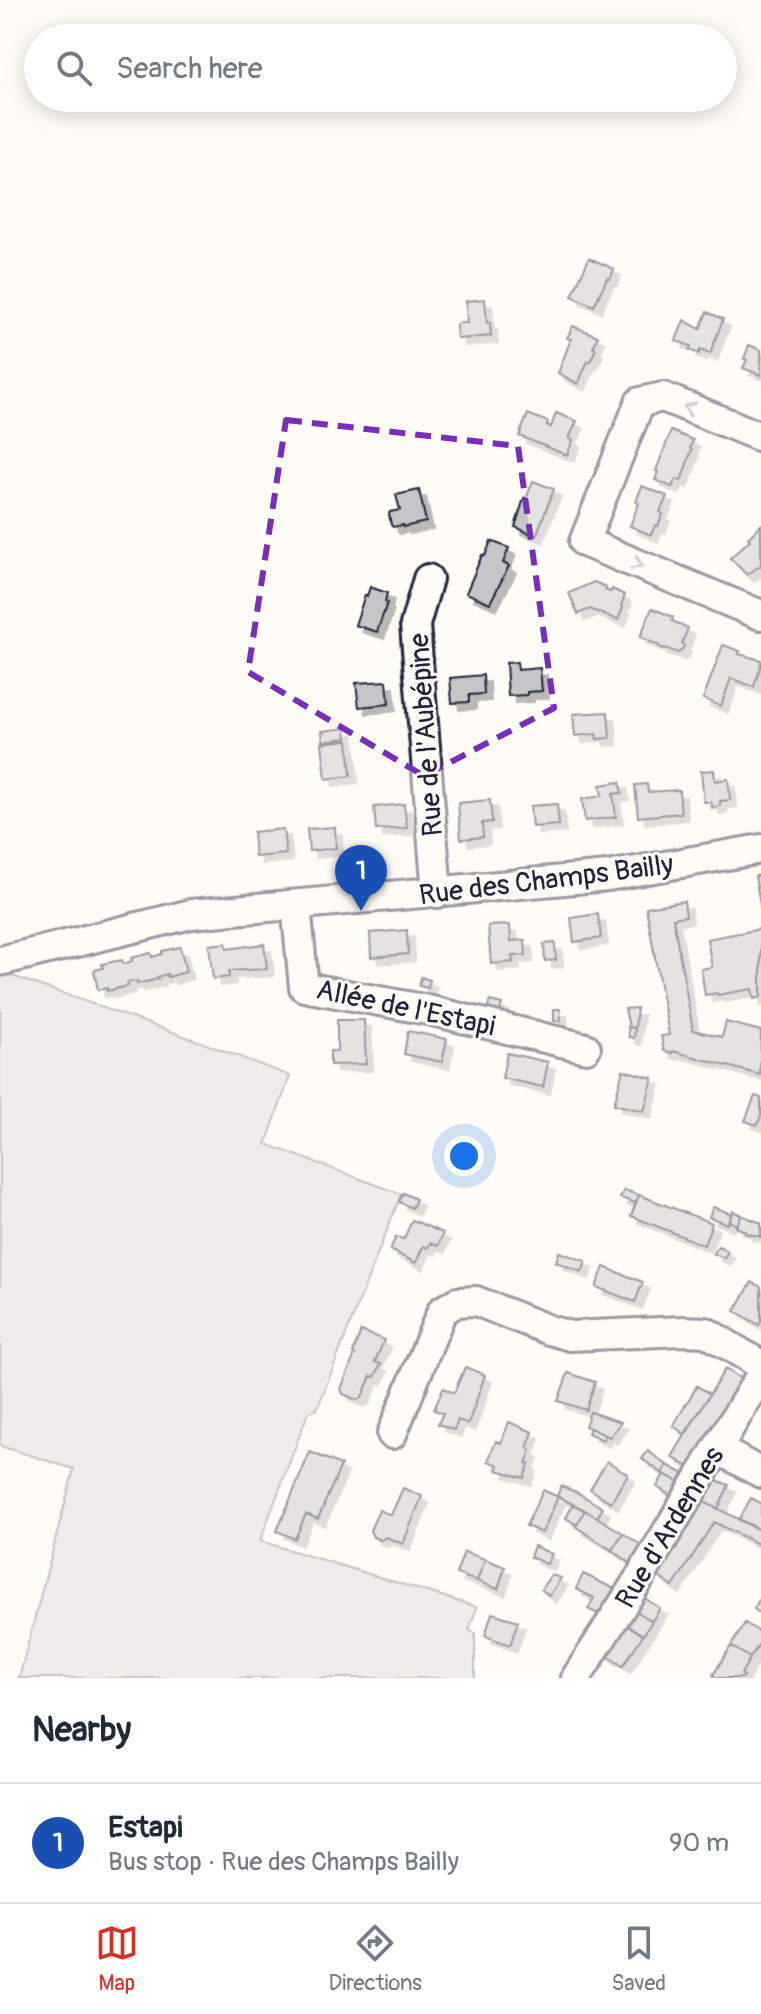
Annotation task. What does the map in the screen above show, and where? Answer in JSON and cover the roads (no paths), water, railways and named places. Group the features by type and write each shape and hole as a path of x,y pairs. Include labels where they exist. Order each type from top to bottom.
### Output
{"street":[{"path":"761,437 663,397 640,402 584,542 761,615"},
{"name":"Rue de l'Aubépine","path":"428,579 415,625 437,893"},
{"name":"Rue des Champs Bailly","path":"0,961 191,914 608,876 761,849"},
{"name":"Allée de l'Estapi","path":"296,905 304,987 428,1010 586,1048"},
{"path":"392,1434 442,1311 457,1302 476,1301 570,1336 706,1332 761,1365"},
{"name":"Rue d'Ardennes","path":"576,1678 761,1375"},
{"path":"718,1449 761,1473"}],"place":[{"name":"Estapi","path":"361,911"}]}
